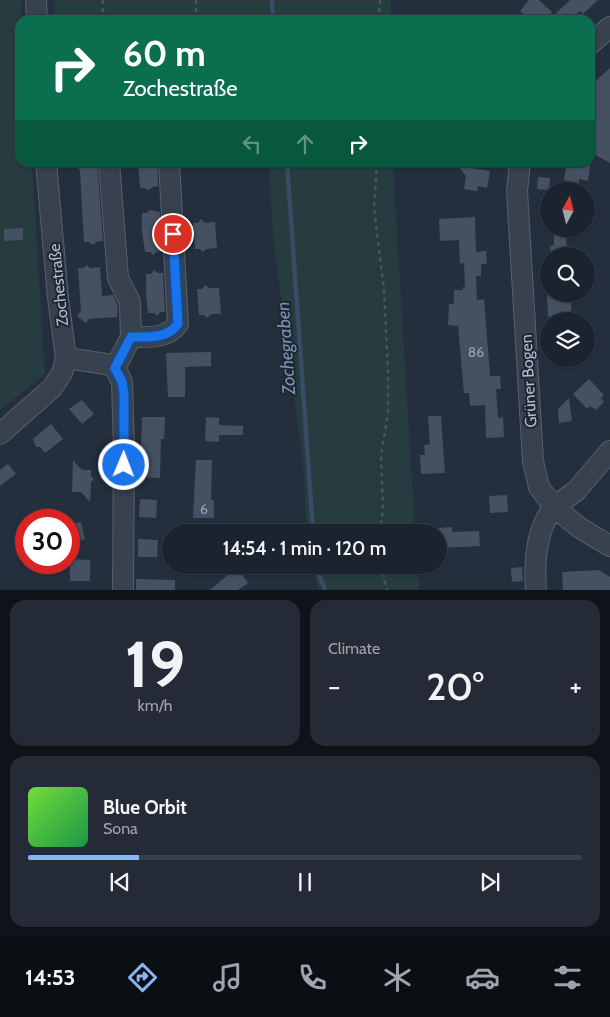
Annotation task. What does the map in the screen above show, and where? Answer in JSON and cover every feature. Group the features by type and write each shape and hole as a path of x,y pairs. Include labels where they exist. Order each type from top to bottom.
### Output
{"street":[{"path":"36,0 37,15"},
{"path":"595,40 610,27"},
{"name":"Zochestraße","path":"46,167 58,298 66,358"},
{"path":"109,167 118,278 130,302 131,337 115,368"},
{"path":"131,337 158,336 172,333 178,324 169,167"},
{"name":"Grüner Bogen","path":"519,167 517,191 533,461 539,487 576,537 610,546"},
{"path":"0,434 52,388 62,373 66,358 106,364 115,368 122,382 124,393 123,590"},
{"path":"536,590 538,548 547,516 576,491 610,451"}],"path":[{"path":"103,0 103,15"},
{"path":"196,0 196,15"},
{"path":"380,0 380,15"},
{"path":"377,167 374,208 384,289 388,372 388,413 381,455 383,509 381,524"},
{"path":"384,574 387,590"}],"green space":[{"path":"0,0 22,0 22,15 15,15 15,167 32,167 45,374 0,410"},
{"path":"54,0 391,0 391,15 55,15"},
{"path":"269,167 393,167 415,524 307,524 303,463 273,236"},
{"path":"315,574 418,574 419,589 319,589"}],"building":[{"path":"529,0 539,0 552,12 549,15 525,15 520,11"},
{"path":"570,0 598,0 583,14 580,11 576,15 555,14"},
{"path":"610,68 610,163 595,155 595,82"},
{"path":"77,167 97,167 103,241 96,242 93,245 89,242 84,242 80,171"},
{"path":"138,167 157,167 158,186 152,187 149,190 140,187"},
{"path":"459,167 490,171 487,188 478,186 477,191 464,189 466,176"},
{"path":"566,167 590,167 588,181 579,179 579,182 564,180"},
{"path":"538,177 550,178 550,182 540,182 540,189 537,189"},
{"path":"150,210 160,212 162,251 156,252 153,255 150,252 145,252 142,231 142,213 147,213"},
{"path":"475,217 476,252 486,251 487,264 481,264 481,276 476,276 477,300 484,299 490,376 500,376 501,389 496,389 498,418 503,417 504,437 486,438 485,405 470,406 469,393 464,393 458,326 448,325 449,304 454,304 454,290 463,290 463,287 465,287 464,263 460,264 459,240 440,241 439,219"},
{"path":"201,219 205,223 215,222 217,248 206,249 203,252 200,249 195,249 193,223 198,223"},
{"path":"23,228 23,240 4,241 4,229"},
{"path":"554,238 566,238 567,247 550,247 554,245"},
{"path":"87,265 90,268 100,267 102,296 113,295 118,307 117,317 89,319 86,323 77,316 81,311 78,268 84,268"},
{"path":"154,270 158,273 163,273 165,312 160,312 157,316 154,313 148,313 146,296 146,274 151,274"},
{"path":"205,285 209,288 219,288 221,314 211,314 207,318 204,315 199,315 197,289 202,289"},
{"path":"547,302 571,302 571,312 548,312"},
{"path":"211,352 211,366 185,367 185,397 168,397 166,353"},
{"path":"589,379 604,395 601,398 604,402 596,410 590,406 587,409 573,394"},
{"path":"569,398 572,421 559,423 558,409"},
{"path":"82,400 94,414 82,424 69,409"},
{"path":"428,416 441,416 445,473 421,474 420,455 425,455 424,445 430,444"},
{"path":"142,417 165,417 164,439 161,439 160,478 140,477"},
{"path":"206,417 219,418 219,425 243,426 243,435 219,435 219,442 205,441"},
{"path":"51,424 63,439 45,453 40,447 36,447 33,439"},
{"path":"73,460 82,470 91,470 91,476 94,479 91,482 90,502 81,492 72,492"},
{"path":"196,460 212,460 211,500 214,500 214,518 193,518"},
{"path":"8,464 16,474 0,486 0,470"},
{"path":"507,495 508,512 490,513 489,496"},
{"path":"140,499 157,500 156,518 139,517"},
{"path":"80,522 85,539 80,541"},
{"path":"447,527 452,527 452,532 479,531 480,546 447,548"},
{"path":"138,539 158,540 157,557 138,557"},
{"path":"80,560 90,560 90,581 70,581 70,574 80,574"},
{"path":"522,567 523,581 512,582 511,568"},
{"path":"599,570 610,577 610,590 563,590 562,572"},
{"path":"229,574 242,574 248,583 238,590 210,590"},
{"path":"136,579 175,580 175,590 136,590"}],"waterway":[{"name":"Zochegraben","path":"272,0 273,15"},
{"name":"Zochegraben","path":"287,167 312,524"},
{"name":"Zochegraben","path":"319,574 325,590"}],"route":[{"path":"124,465 124,393 122,382 115,368 131,337 158,336 172,333 178,324 173,234"}]}
